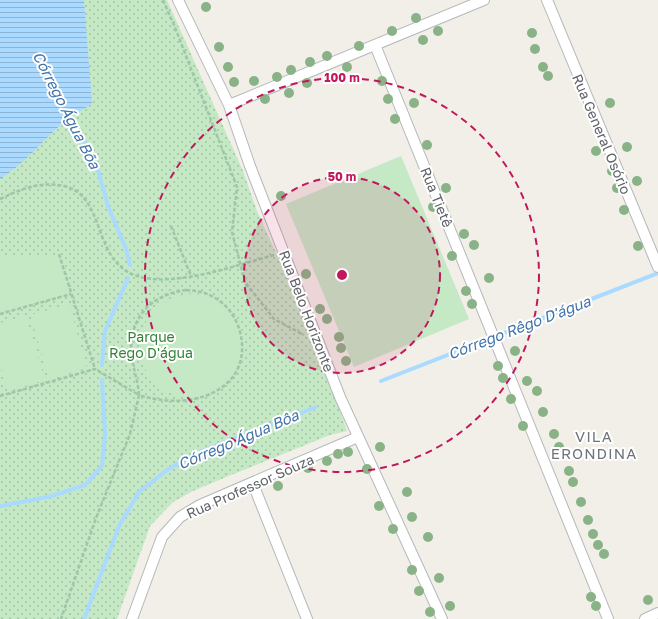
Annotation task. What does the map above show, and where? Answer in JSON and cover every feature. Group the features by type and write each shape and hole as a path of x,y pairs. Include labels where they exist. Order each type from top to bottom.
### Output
{"street":[{"name":"Rua Belo Horizonte","path":"178,0 229,105 340,397 442,619"},
{"path":"229,105 484,0"},
{"name":"Rua General Osório","path":"547,0 656,264"},
{"name":"Rua Tietê","path":"375,45 608,619"},
{"name":"Rua Professor Souza","path":"132,619 162,537 180,517 200,505 253,484 358,437"},
{"path":"253,484 307,619"},
{"path":"645,619 658,613"}],"path":[{"path":"162,0 174,25 237,187 232,232 244,282 274,319 310,339"},
{"path":"0,199 34,185 55,184 74,188 87,201 110,255 121,266 135,275 148,279 191,276 284,252"},
{"path":"171,226 191,276"},
{"path":"59,254 95,369 139,395 152,399 171,401 194,400 210,395 227,384 239,366 243,350 241,334 236,319 227,307 216,298 202,292 186,290 170,292 153,302 138,320 131,343 132,359 139,395 130,434 96,518 61,619"},
{"path":"0,314 71,294"},
{"path":"0,396 95,369"}],"green space":[{"name":"Parque Rego D'água","path":"0,0 167,0 243,171 257,211 312,332 347,431 330,435 231,475 193,491 173,502 150,526 117,619 0,619"},
{"path":"401,156 469,319 354,367 286,204"},
{"path":"0,255 61,257 71,293 0,312"},
{"path":"192,294 212,298 229,309 240,326 244,346 240,366 229,383 212,394 192,398 172,394 155,383 144,366 140,346 144,326 155,309 172,298"},
{"path":"69,304 87,368 49,379 30,315"},
{"path":"26,316 45,380 8,391 0,365 0,323"}],"water":[{"path":"0,0 84,0 92,103 68,118 27,158 0,179"}],"waterway":[{"name":"Córrego Água Bõa","path":"69,112 97,167 108,206 126,249 130,265"},
{"name":"Córrego Rêgo D'água","path":"381,381 658,273"},
{"name":"Córrego Água Bõa","path":"102,365 105,331 128,278"},
{"name":"Córrego Água Bõa","path":"1,506 52,496 85,485 102,466 105,434 102,380"},
{"name":"Córrego Água Bôa","path":"84,619 119,526 139,492 167,470 197,453 316,407"}],"district":[{"name":"VILA ERONDINA","path":"594,444"}]}
